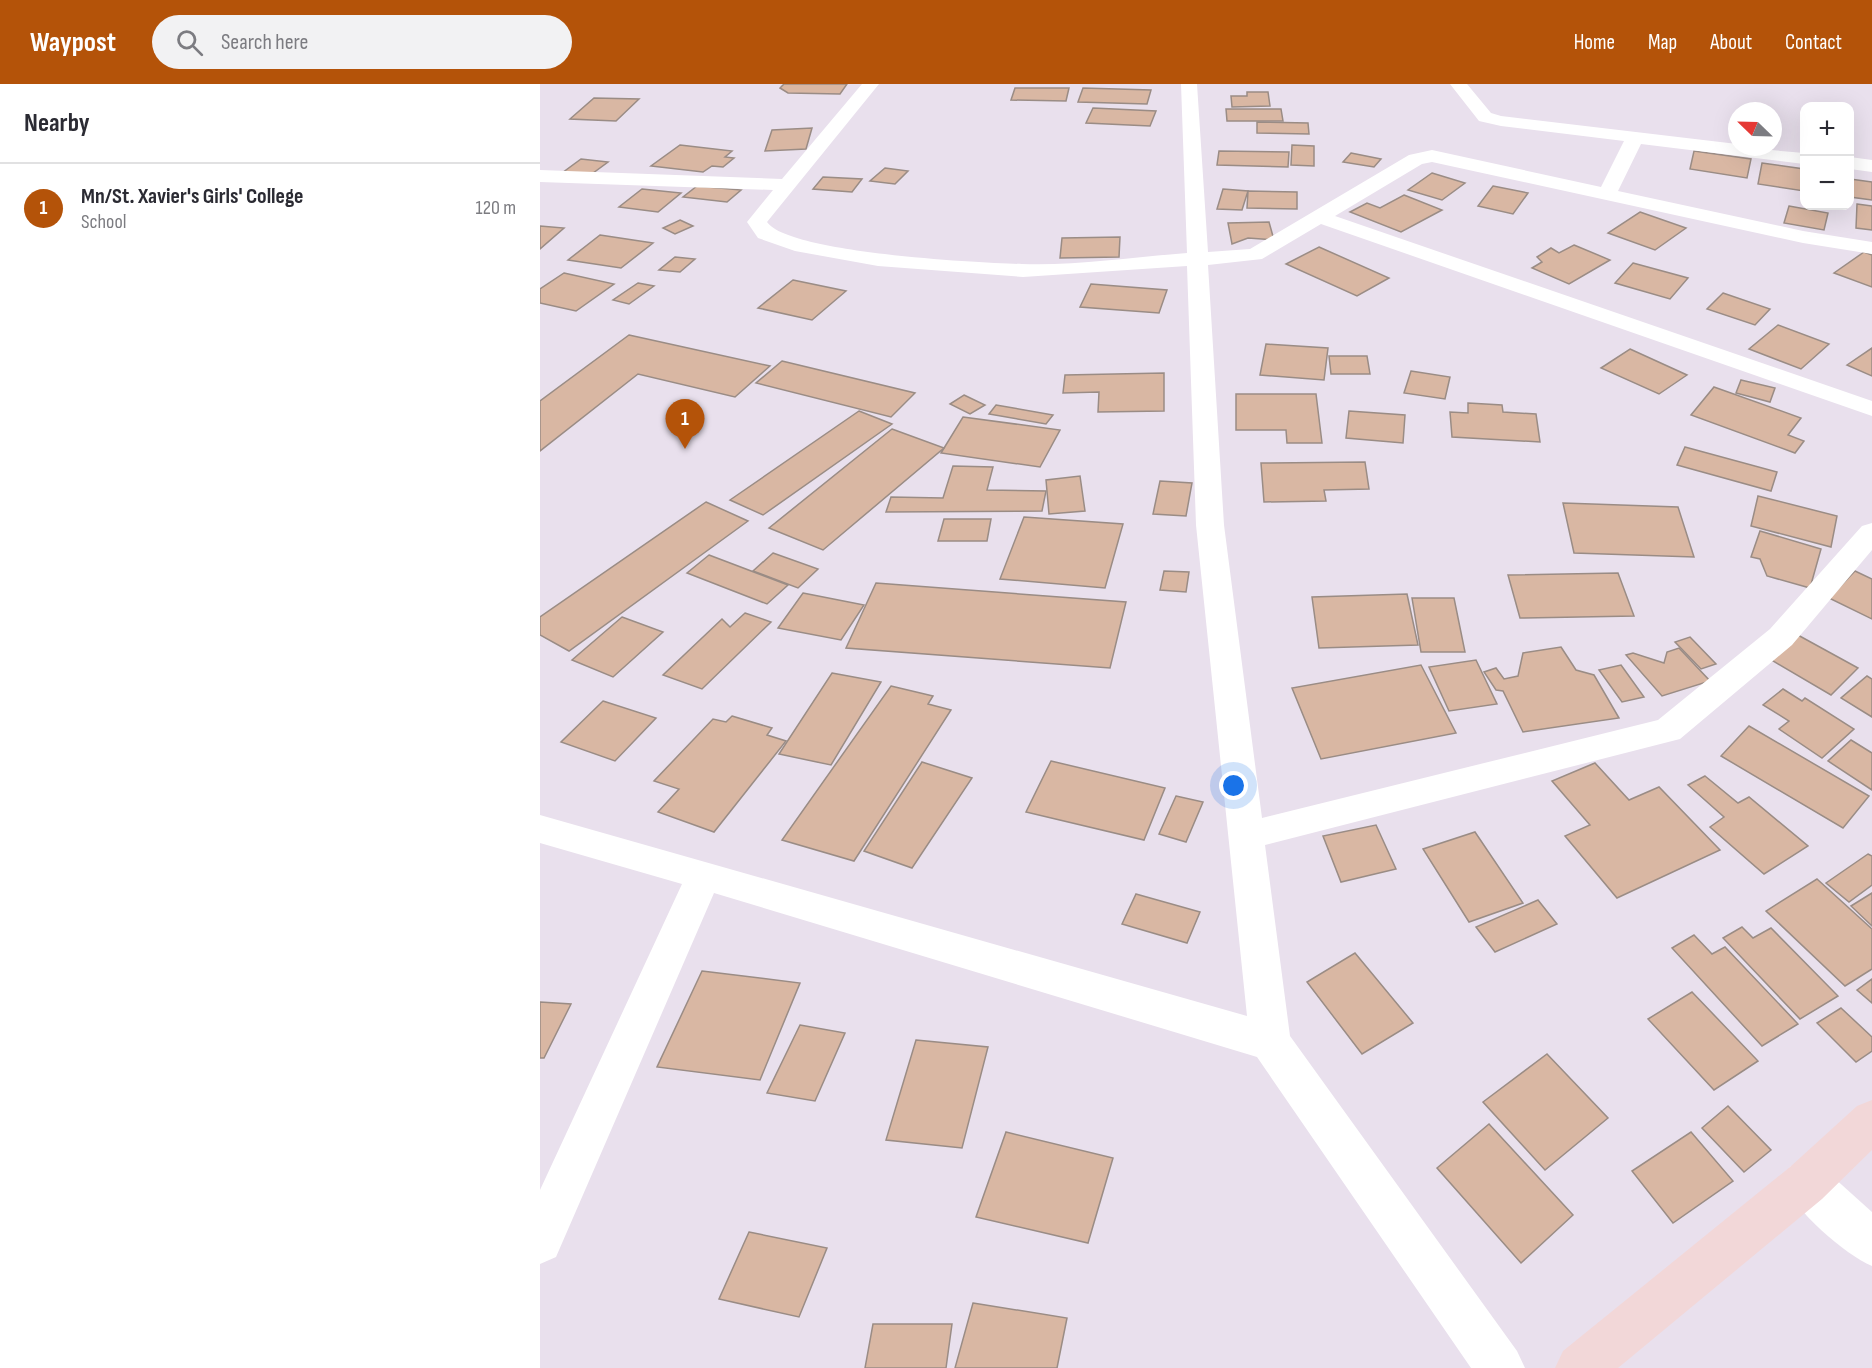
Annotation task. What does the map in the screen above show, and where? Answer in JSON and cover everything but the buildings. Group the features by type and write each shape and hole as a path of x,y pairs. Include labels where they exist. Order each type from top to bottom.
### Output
{"street":[{"path":"872,84 757,222 765,234 813,249 878,260 1023,271 1255,255 1416,159 1432,156 1803,237 1872,248"},
{"path":"1189,84 1194,219 1199,259 1209,525 1270,1042 1500,1368"},
{"path":"1458,84 1485,117 1501,122 1800,158"},
{"path":"1607,194 1635,137"},
{"path":"1854,164 1872,166"},
{"path":"540,176 788,185"},
{"path":"1320,217 1872,409"},
{"path":"1246,836 1668,730 1781,637 1872,532"},
{"path":"540,829 1270,1042"},
{"path":"540,1241 704,875"},
{"path":"1580,1368 1806,1183 1872,1121"},
{"path":"1806,1183 1872,1243"}],"place":[{"name":"Mn/St. Xavier's Girls' College","path":"685,449"}]}
